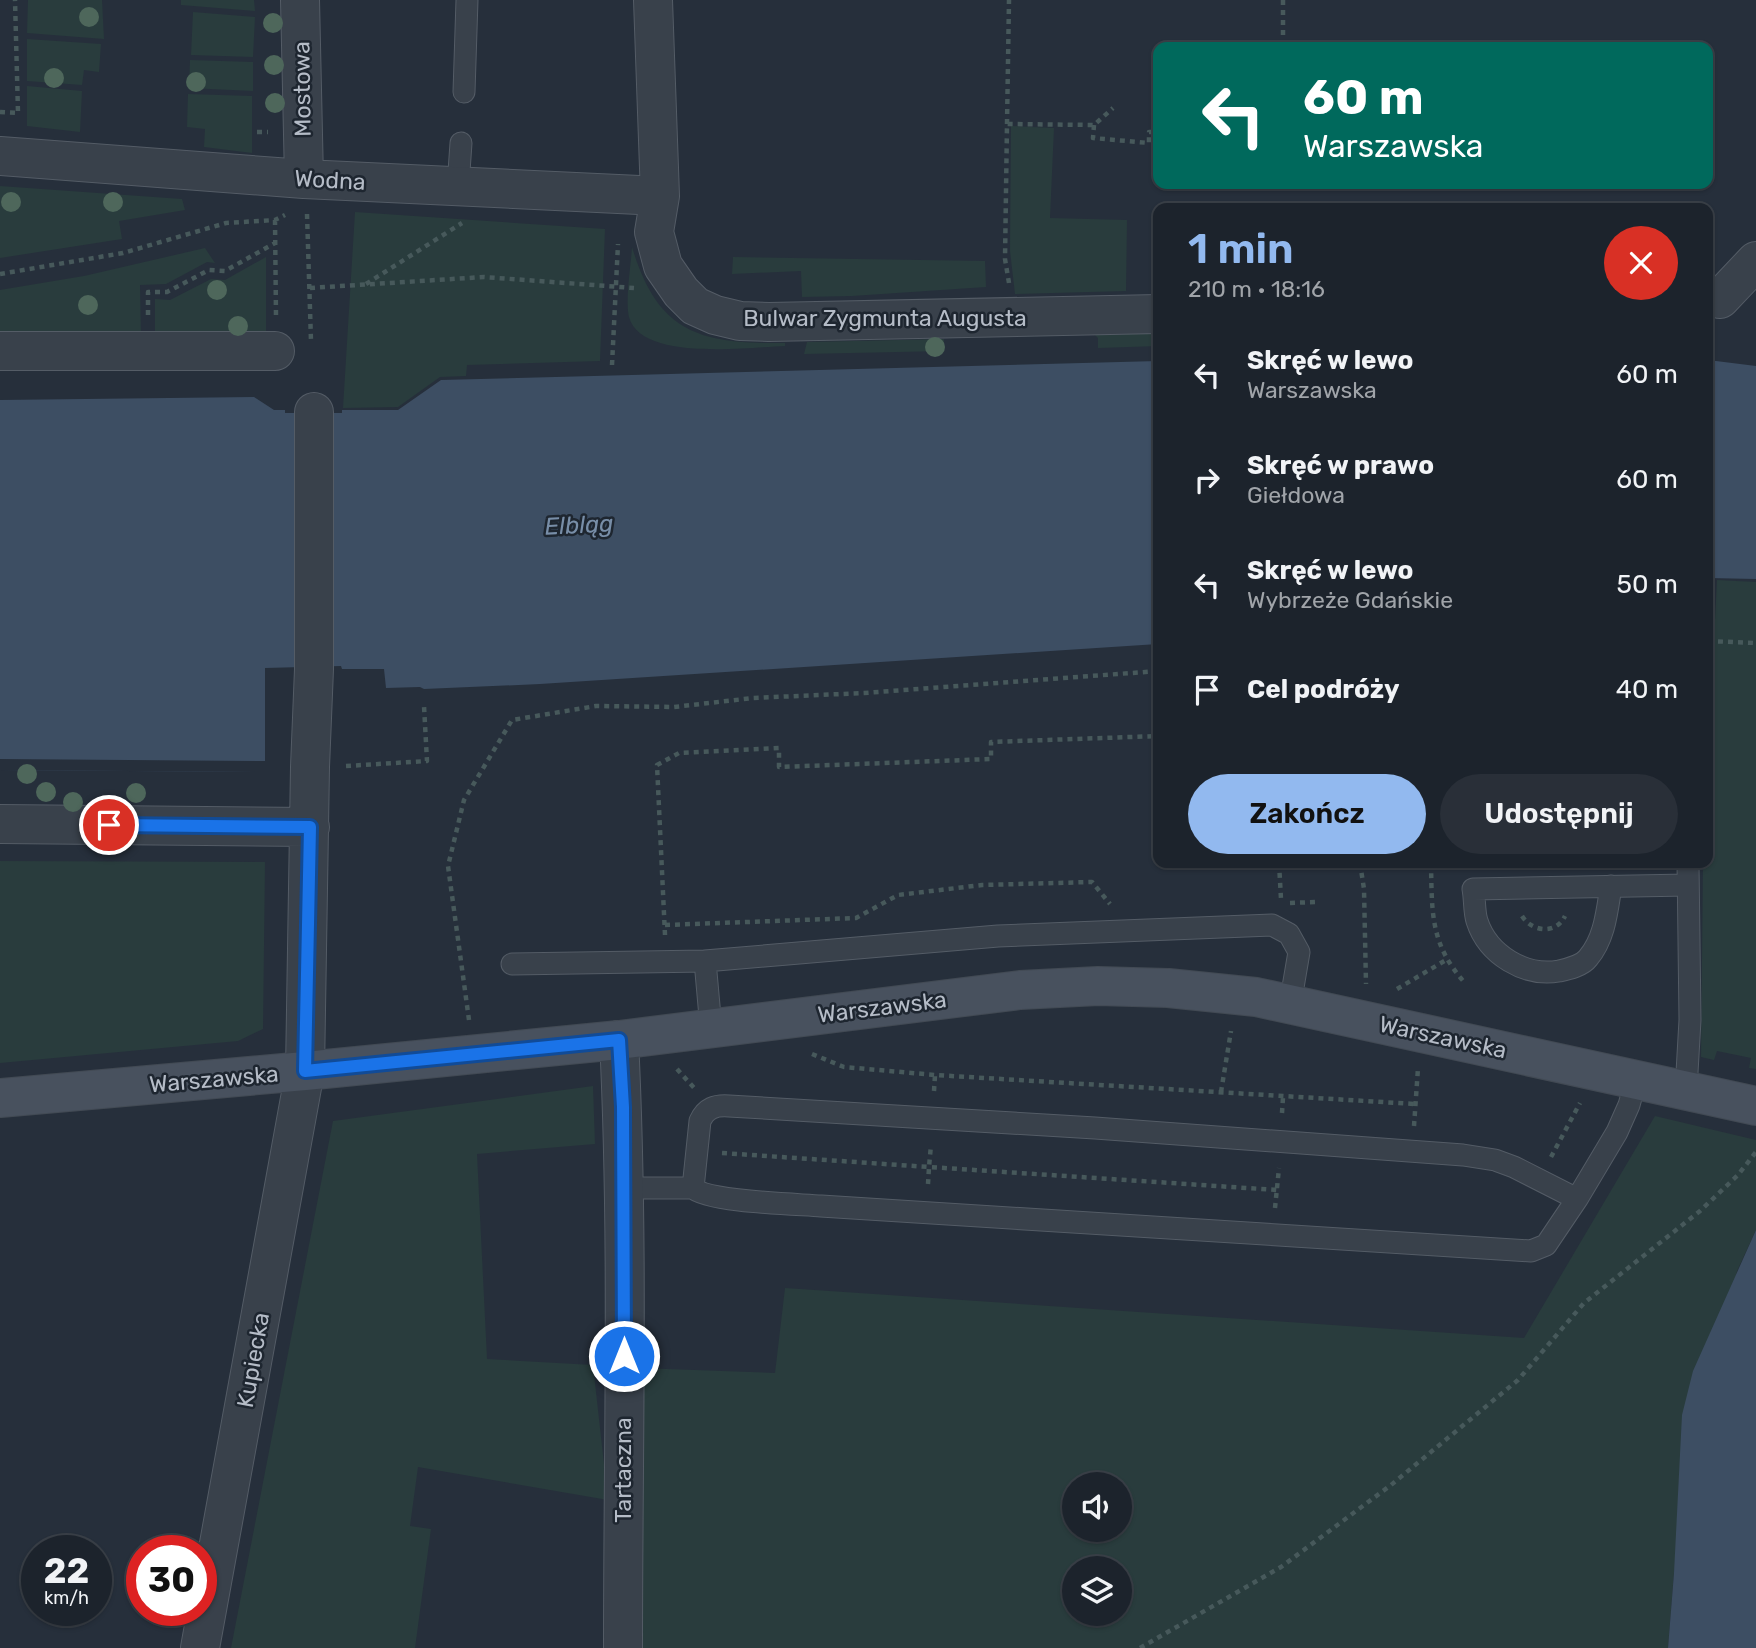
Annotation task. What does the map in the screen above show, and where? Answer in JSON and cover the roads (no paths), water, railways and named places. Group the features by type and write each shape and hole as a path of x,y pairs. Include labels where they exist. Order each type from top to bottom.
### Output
{"street":[{"name":"Mostowa","path":"300,0 303,196"},
{"name":"Bulwar Zygmunta Augusta","path":"653,0 660,196 654,232 663,266 681,292 695,306 715,315 740,321 802,323 1153,314"},
{"name":"Wodna","path":"0,156 303,196 462,204 660,196"},
{"path":"1728,301 1756,261"},
{"path":"0,351 149,351 287,337"},
{"name":"Kupiecka","path":"200,1648 305,1071 314,669 314,412"},
{"path":"0,824 310,827"},
{"name":"Warszawska","path":"0,1098 474,1055 619,1040 1020,990 1098,986 1168,988 1256,997 1756,1106"},
{"name":"Tartaczna","path":"619,1040 623,1188 623,1648"}],"lane":[{"path":"464,92 467,0"},
{"path":"461,143 462,204"},
{"path":"1686,1090 1690,1007 1688,868"},
{"path":"1611,886 1604,928 1595,946 1587,961 1568,970 1533,971 1513,965 1493,948 1477,922 1473,889 1611,886 1688,885"},
{"path":"512,964 705,961 998,936 1272,925 1289,933 1299,952 1290,1005"},
{"path":"705,961 711,1028"},
{"path":"623,1188 693,1188 699,1194 724,1198 821,1206 1531,1251 1546,1245 1577,1199 1618,1132 1636,1080"},
{"path":"693,1188 703,1113 712,1107 729,1105 1463,1155 1495,1160 1514,1167 1577,1199"}],"water":[{"name":"Elbląg","path":"1153,361 1153,644 540,684 424,689 386,688 384,669 342,669 341,666 265,668 265,772 0,770 0,400 254,397 274,410 285,410 285,413 342,413 342,410 398,410 441,380"},
{"path":"1713,361 1756,366 1756,579 1713,578"},
{"path":"1756,1230 1756,1648 1668,1648 1682,1415 1693,1371"}]}
